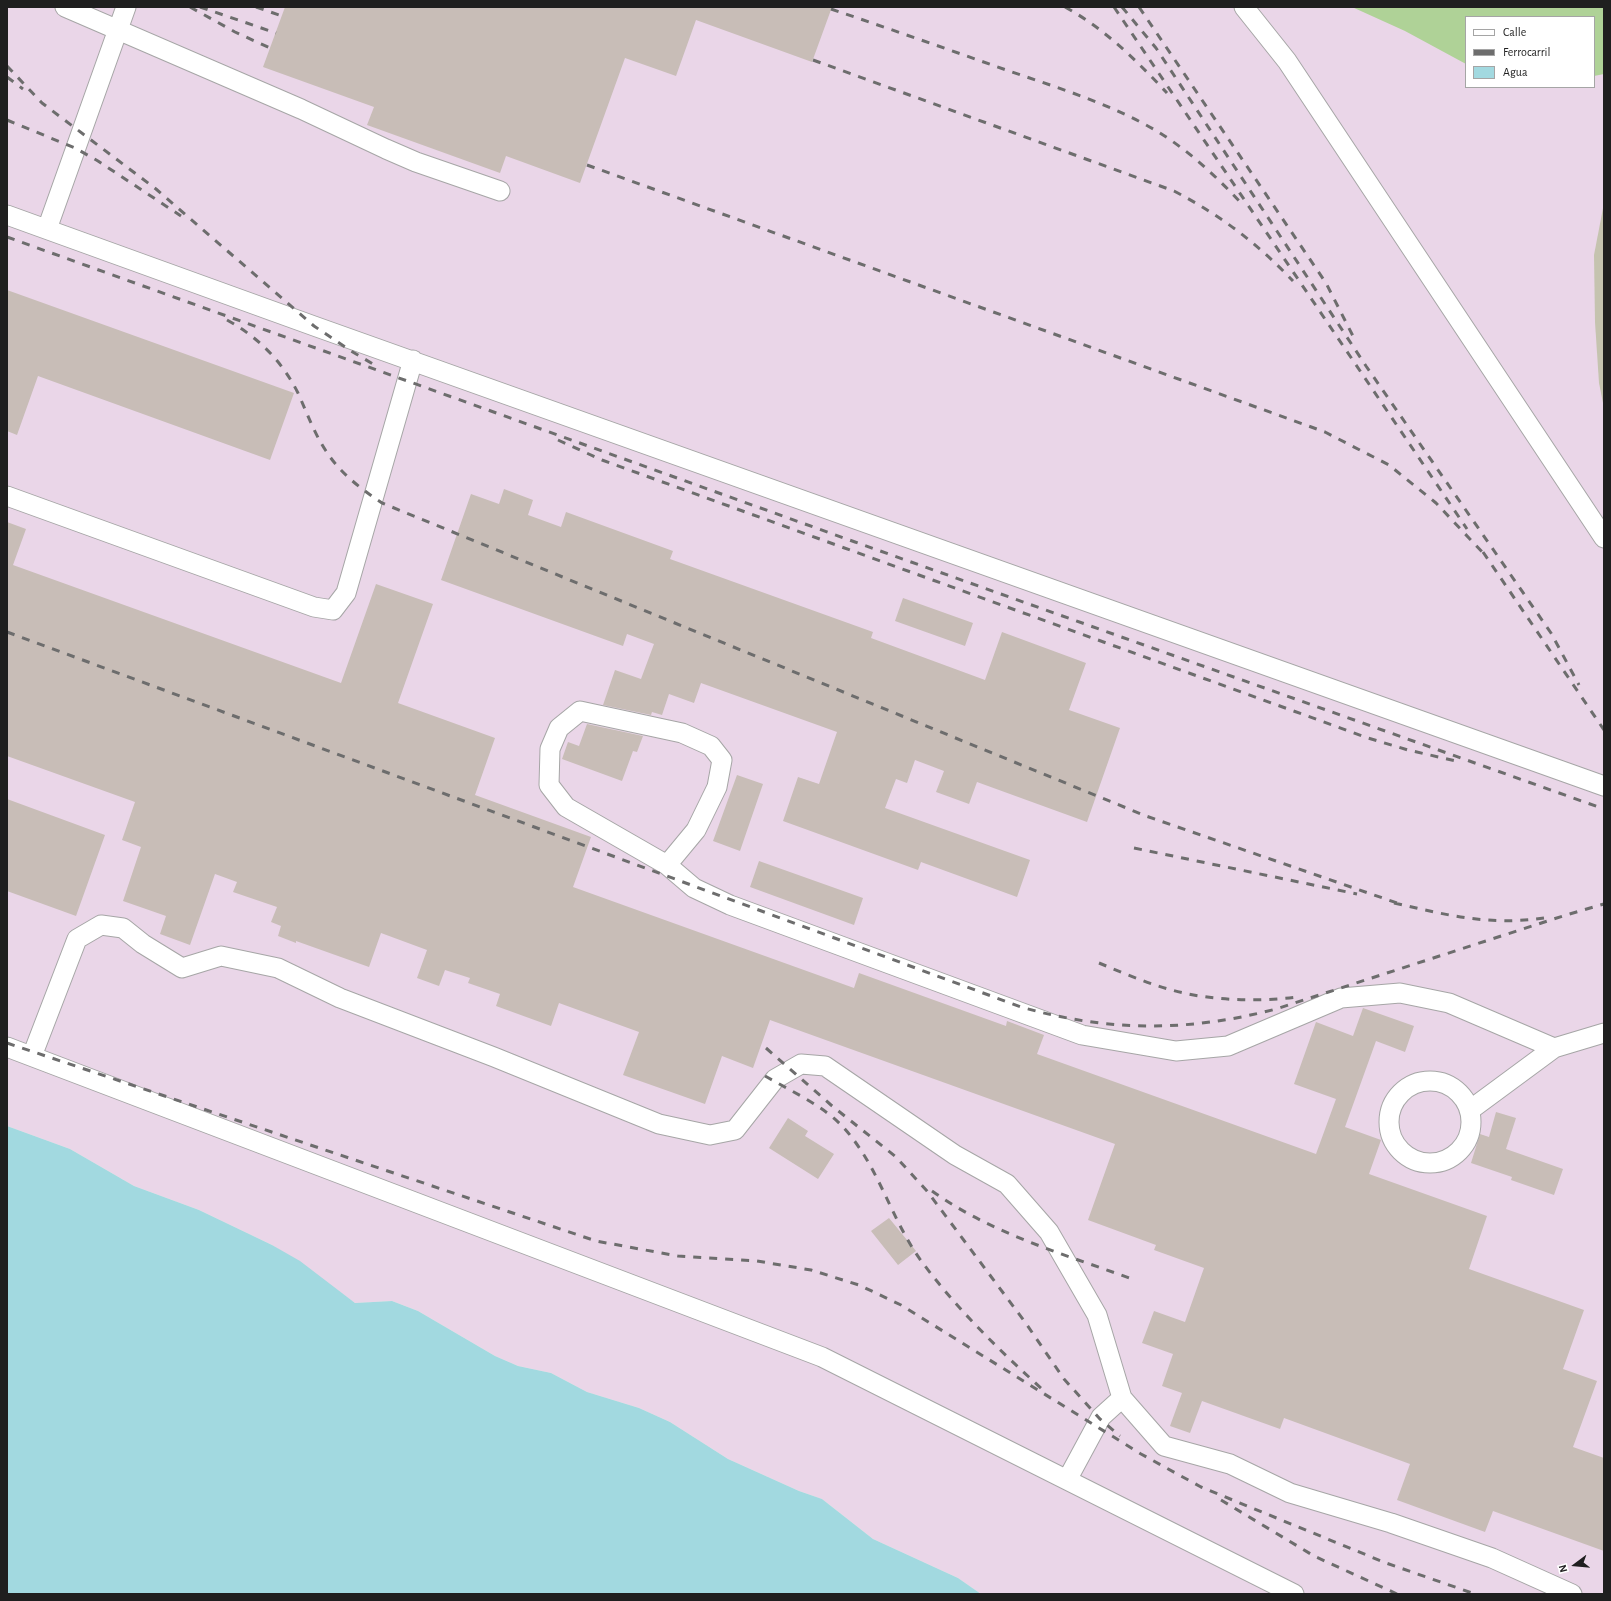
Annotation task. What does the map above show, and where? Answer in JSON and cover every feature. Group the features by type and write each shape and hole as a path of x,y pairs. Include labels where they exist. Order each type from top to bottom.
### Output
{"lane":[{"path":"65,7 118,28 157,47 301,108 392,152 500,191"},
{"path":"47,229 126,7"},
{"path":"1244,7 1287,61 1604,538"},
{"path":"7,215 1604,786"},
{"path":"7,496 314,607 333,610 346,593 413,360"},
{"path":"667,865 696,830 717,787 722,760 711,746 682,733 580,711 559,728 550,749 549,785 566,807 667,865 694,888 730,905 1082,1035 1176,1051 1228,1046 1341,998 1400,993 1449,1003 1554,1048"},
{"path":"32,1056 77,939 101,925 123,928 143,944 182,968 221,956 278,968 340,998 494,1057 659,1124 710,1135 735,1130 775,1079 801,1064 825,1066 955,1155 1007,1184 1049,1232 1097,1315 1122,1398 1164,1446 1230,1464 1290,1493 1391,1523 1492,1558 1572,1594"},
{"path":"1470,1110 1554,1048 1604,1033"},
{"path":"7,1047 822,1357 1294,1594"},
{"path":"1422,1081 1437,1081 1451,1086 1463,1096 1470,1110 1471,1125 1468,1139 1459,1152 1446,1160 1431,1163 1416,1161 1404,1153 1394,1141 1390,1126 1391,1111 1397,1098 1408,1087 1422,1081"},
{"path":"1067,1480 1100,1417 1122,1398"}],"shaded area":[{"path":"7,7 1604,7 1604,1594 981,1594 958,1578 873,1539 822,1499 799,1491 728,1459 670,1422 639,1408 587,1392 551,1373 518,1366 495,1356 418,1311 392,1301 355,1303 272,1245 199,1210 134,1186 70,1149 7,1126"},
{"path":"1604,203 1604,408 1599,383 1595,322 1594,255"}],"green space":[{"path":"1352,7 1604,7 1604,74 1595,76 1595,16 1465,16 1465,63 1405,31"}],"water":[{"path":"7,1126 70,1149 134,1186 199,1210 272,1245 300,1261 355,1303 392,1301 418,1311 495,1356 518,1366 551,1373 587,1392 639,1408 670,1422 728,1459 799,1491 822,1499 873,1539 958,1578 981,1594 7,1594"}],"building":[{"path":"285,7 832,7 812,62 696,20 676,76 625,58 580,183 506,156 500,173 367,125 374,107 263,67"},
{"path":"7,290 294,393 270,460 38,376 17,435 7,431"},
{"path":"504,489 533,500 528,515 561,527 566,512 673,551 670,559 873,632 871,638 985,680 1002,632 1086,663 1069,710 1120,728 1087,822 977,782 969,804 936,792 944,771 915,760 907,783 896,779 885,808 1030,860 1017,897 921,862 918,870 783,821 798,777 819,784 837,732 701,683 694,703 669,694 662,715 652,712 651,715 603,705 615,670 641,679 654,644 627,634 623,646 441,580 471,494 499,504"},
{"path":"7,522 26,529 13,565 341,683 376,584 433,604 398,703 495,738 475,795 591,837 573,887 854,988 859,973 1006,1026 1007,1021 1044,1035 1037,1054 1316,1154 1336,1099 1294,1084 1316,1022 1353,1036 1363,1008 1414,1026 1405,1052 1376,1041 1345,1127 1381,1140 1369,1174 1487,1216 1469,1269 1584,1310 1563,1369 1597,1381 1573,1447 1604,1458 1604,1551 1493,1511 1485,1532 1397,1500 1410,1464 1284,1418 1280,1429 1202,1401 1190,1433 1170,1426 1182,1393 1162,1386 1173,1354 1142,1343 1154,1311 1185,1322 1204,1268 1154,1250 1156,1245 1088,1220 1115,1144 770,1020 753,1068 722,1056 705,1104 623,1075 639,1032 559,1003 551,1026 496,1006 500,994 468,983 470,978 445,970 439,986 417,978 427,950 381,933 369,967 296,941 296,943 278,936 281,926 271,922 277,907 233,892 237,882 215,874 190,945 160,934 166,916 123,901 141,847 122,840 135,802 7,756"},
{"path":"903,598 973,623 965,646 895,621"},
{"path":"587,724 643,736 637,752 633,751 622,781 562,759 568,742 579,746"},
{"path":"737,775 763,784 740,851 713,841"},
{"path":"7,799 105,835 76,916 7,891"},
{"path":"759,861 863,898 854,925 750,887"},
{"path":"1496,1112 1516,1118 1506,1149 1563,1169 1554,1195 1511,1180 1512,1177 1471,1163 1480,1134 1489,1137"},
{"path":"788,1118 808,1131 805,1136 834,1154 818,1179 769,1148"},
{"path":"889,1218 916,1251 898,1265 871,1231"}],"railway":[{"path":"190,7 235,32 270,48"},
{"path":"200,7 276,33"},
{"path":"256,7 282,16"},
{"path":"1065,7 1107,35 1144,69 1167,93"},
{"path":"1114,7 1467,529"},
{"path":"1122,7 1156,48 1366,366 1551,633 1579,685"},
{"path":"1139,7 1326,283 1356,342"},
{"path":"831,9 1065,90 1120,112 1167,137 1190,154 1222,183 1241,203"},
{"path":"813,60 1174,191 1207,210 1252,242 1293,281"},
{"path":"7,66 42,103 156,189 314,326 378,367"},
{"path":"7,77 23,89"},
{"path":"7,120 75,148 98,161 181,216"},
{"path":"587,165 1325,432 1389,465 1436,503 1485,555"},
{"path":"7,237 1604,809"},
{"path":"227,320 249,334 277,360 292,381 311,423 326,451 351,480 382,503 1146,816 1400,904"},
{"path":"558,440 602,460 1368,738 1408,750 1456,761"},
{"path":"1483,552 1604,730"},
{"path":"7,632 1021,1007 1086,1021 1117,1025 1148,1026 1180,1025 1243,1017 1276,1009 1604,904"},
{"path":"1134,848 1357,894"},
{"path":"1394,903 1432,912 1486,920 1505,921 1544,918"},
{"path":"1099,963 1159,986 1200,996 1249,1000 1298,997"},
{"path":"7,1043 596,1241 678,1256 757,1261 811,1270 859,1285 901,1305 1141,1454 1201,1487 1386,1563 1475,1594"},
{"path":"766,1048 831,1105 896,1157 927,1191 1025,1322 1064,1379 1100,1419 1120,1436"},
{"path":"765,1076 816,1105 843,1127 855,1142 876,1176 911,1246 922,1262 964,1313 1042,1389"},
{"path":"932,1191 955,1206 1004,1231 1055,1252 1132,1279"},
{"path":"1221,1500 1314,1556 1397,1594"}]}
